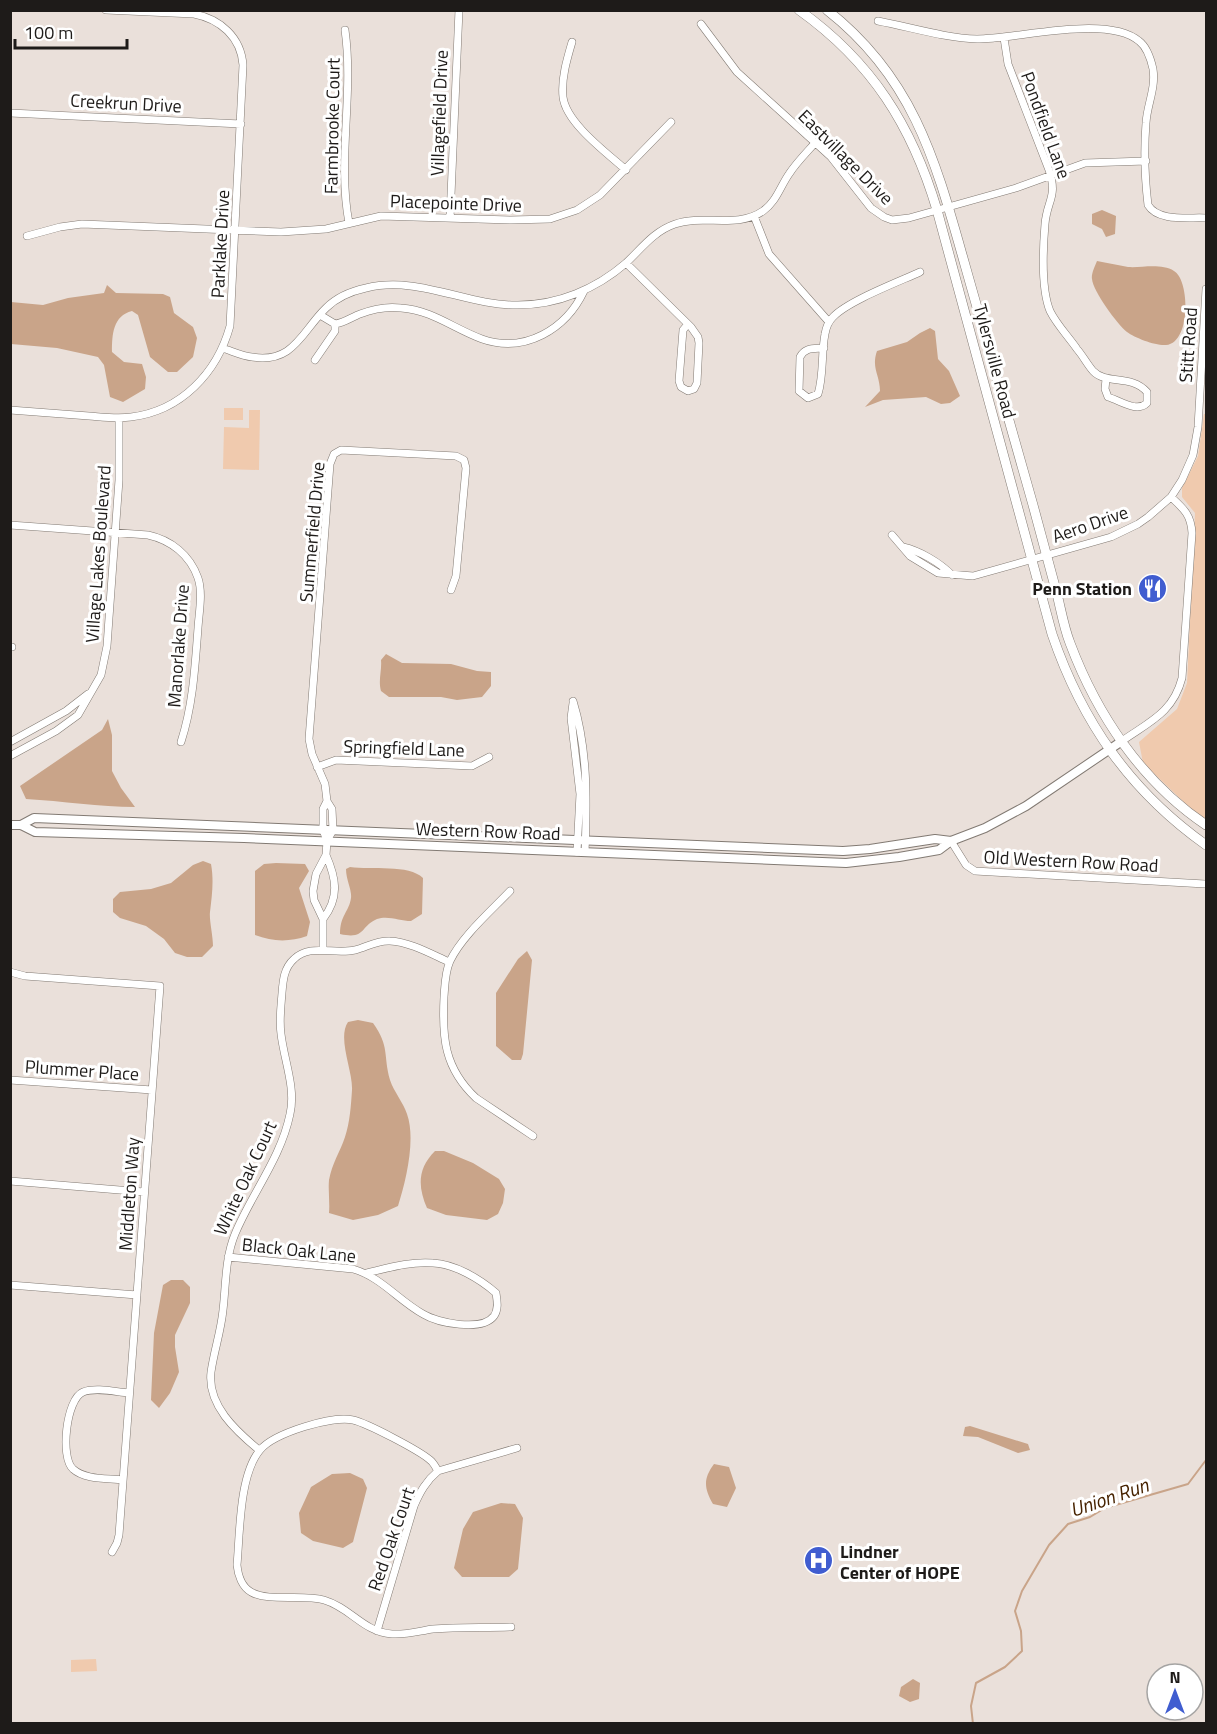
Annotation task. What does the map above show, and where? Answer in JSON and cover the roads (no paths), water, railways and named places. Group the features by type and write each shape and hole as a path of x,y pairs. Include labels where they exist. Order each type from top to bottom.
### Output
{"main road":[{"name":"Tylersville Road","path":"799,10 832,35 857,60 890,102 920,158 937,210 1031,559 1063,666 1094,727 1109,750"},
{"name":"Tylersville Road","path":"827,10 873,55 904,98 930,148 949,207 1047,554 1069,642 1101,711 1122,741"},
{"path":"1122,741 1153,780 1190,814 1206,825"},
{"path":"1109,750 1131,779 1182,828 1206,845"}],"street":[{"name":"Parklake Drive","path":"10,410 119,418 158,410 188,393 211,367 222,348 230,326 243,59 236,42 221,25 206,17 194,14 106,10"},
{"name":"Villagefield Drive","path":"450,218 459,10"},
{"path":"878,21 974,39 1099,28 1123,32 1140,41 1148,54 1153,70 1153,86 1146,124 1147,199 1152,211 1163,216 1206,218"},
{"name":"Eastvillage Drive","path":"701,24 737,72 831,157 871,208 884,217 900,220 949,207 1016,188 1085,163 1146,161"},
{"name":"Farmbrooke Court","path":"345,30 349,69 345,183 350,223"},
{"name":"Pondfield Lane","path":"1004,38 1008,64 1050,175 1054,192 1045,225 1047,298 1050,309 1061,329 1092,370 1106,379 1123,379 1144,387 1148,392 1147,402 1138,408 1108,397 1106,379"},
{"path":"572,42 562,86 566,108 575,122 626,170"},
{"name":"Creekrun Drive","path":"10,113 241,124"},
{"name":"Placepointe Drive","path":"27,236 82,224 309,232 381,216 550,219 567,214 591,202 626,170 671,122"},
{"path":"222,348 254,358 277,356 297,344 334,301 359,290 387,284 414,286 504,305 532,305 584,291 612,274 654,236 672,224 694,220 734,220 762,212 774,200 788,175 815,143"},
{"path":"754,216 769,254 829,322"},
{"path":"626,263 688,324 698,337 697,384 694,389 688,391 681,387 679,381 683,330 688,324"},
{"path":"824,348 808,349 802,352 800,357 799,391 808,398 818,394 822,384 825,332 829,322 842,310 920,272"},
{"name":"Stitt Road","path":"1203,404 1206,289"},
{"path":"335,324 371,310 400,307 428,313 484,340 517,343 538,337 557,326 577,306 584,291"},
{"path":"320,315 335,324"},
{"path":"315,360 335,331 335,324"},
{"name":"Aero Drive","path":"892,535 909,556 938,573 973,576 1124,531 1148,517 1171,497 1182,480 1193,455 1203,404"},
{"name":"Village Lakes Boulevard","path":"10,756 70,722 84,707 101,675 107,646 115,533 120,452 119,418"},
{"name":"Summerfield Drive","path":"333,830 332,808 327,801 325,784 312,754 309,739 330,464 334,454 341,450 456,456 464,459 466,468 456,576 451,590"},
{"path":"1122,741 1164,711 1178,692 1182,678 1192,520 1171,497"},
{"name":"Manorlake Drive","path":"10,525 148,535 165,540 183,553 198,578 200,602 193,686 188,720 181,742"},
{"path":"10,742 66,711 93,691"},
{"path":"581,852 588,790 579,718 573,700 571,718 580,794 582,840"},
{"name":"Western Row Road","path":"10,825 21,825 35,832 327,841 846,863 939,850 951,841 1010,816 1122,741"},
{"name":"Springfield Lane","path":"317,767 336,760 472,766 489,757"},
{"name":"Summerfield Drive","path":"323,830 323,809 327,801"},
{"name":"Western Row Road","path":"21,825 34,818 843,851 935,839 951,841"},
{"path":"323,830 327,841 326,855 316,874 313,891 314,900 323,919 323,950"},
{"path":"327,841 333,830"},
{"name":"Old Western Row Road","path":"951,841 966,865 975,871 1205,884"},
{"path":"323,919 332,906 336,889 326,855"},
{"path":"510,891 466,938 449,962 442,1028 455,1071 467,1090 533,1136"},
{"name":"White Oak Court","path":"259,1450 231,1424 221,1411 213,1394 211,1375 223,1312 228,1257 236,1231 265,1178 284,1136 291,1112 290,1087 280,1030 285,974 290,964 298,956 308,951 353,950 375,942 392,941 449,962"},
{"name":"Middleton Way","path":"12,974 160,986 119,1535 112,1552"},
{"name":"Plummer Place","path":"10,1080 152,1090"},
{"path":"10,1182 144,1192"},
{"name":"Black Oak Lane","path":"228,1257 352,1269 367,1273 424,1314 453,1324 485,1323 495,1315 498,1304 496,1293 483,1282 449,1266 433,1263 410,1264 367,1273"},
{"path":"10,1285 137,1295"},
{"path":"123,1480 91,1477 74,1470 68,1464 66,1454 68,1425 70,1407 75,1398 83,1392 94,1390 129,1393"},
{"path":"511,1627 433,1629 408,1634 377,1631 322,1599 262,1596 251,1592 238,1576 237,1565 246,1477 259,1450 275,1437 334,1419 352,1419 369,1425 431,1461 438,1472 517,1448"},
{"name":"Red Oak Court","path":"377,1631 414,1506 430,1477 438,1472"}],"waterway":[{"name":"Union Run","path":"973,1724 971,1706 976,1683 1005,1667 1022,1651 1021,1631 1015,1611 1022,1591 1049,1545 1068,1524 1090,1517 1105,1508 1188,1484 1206,1460"}],"place":[{"name":"Penn Station","path":"1153,588"},
{"name":"Lindner Center of HOPE","path":"819,1561"}]}
